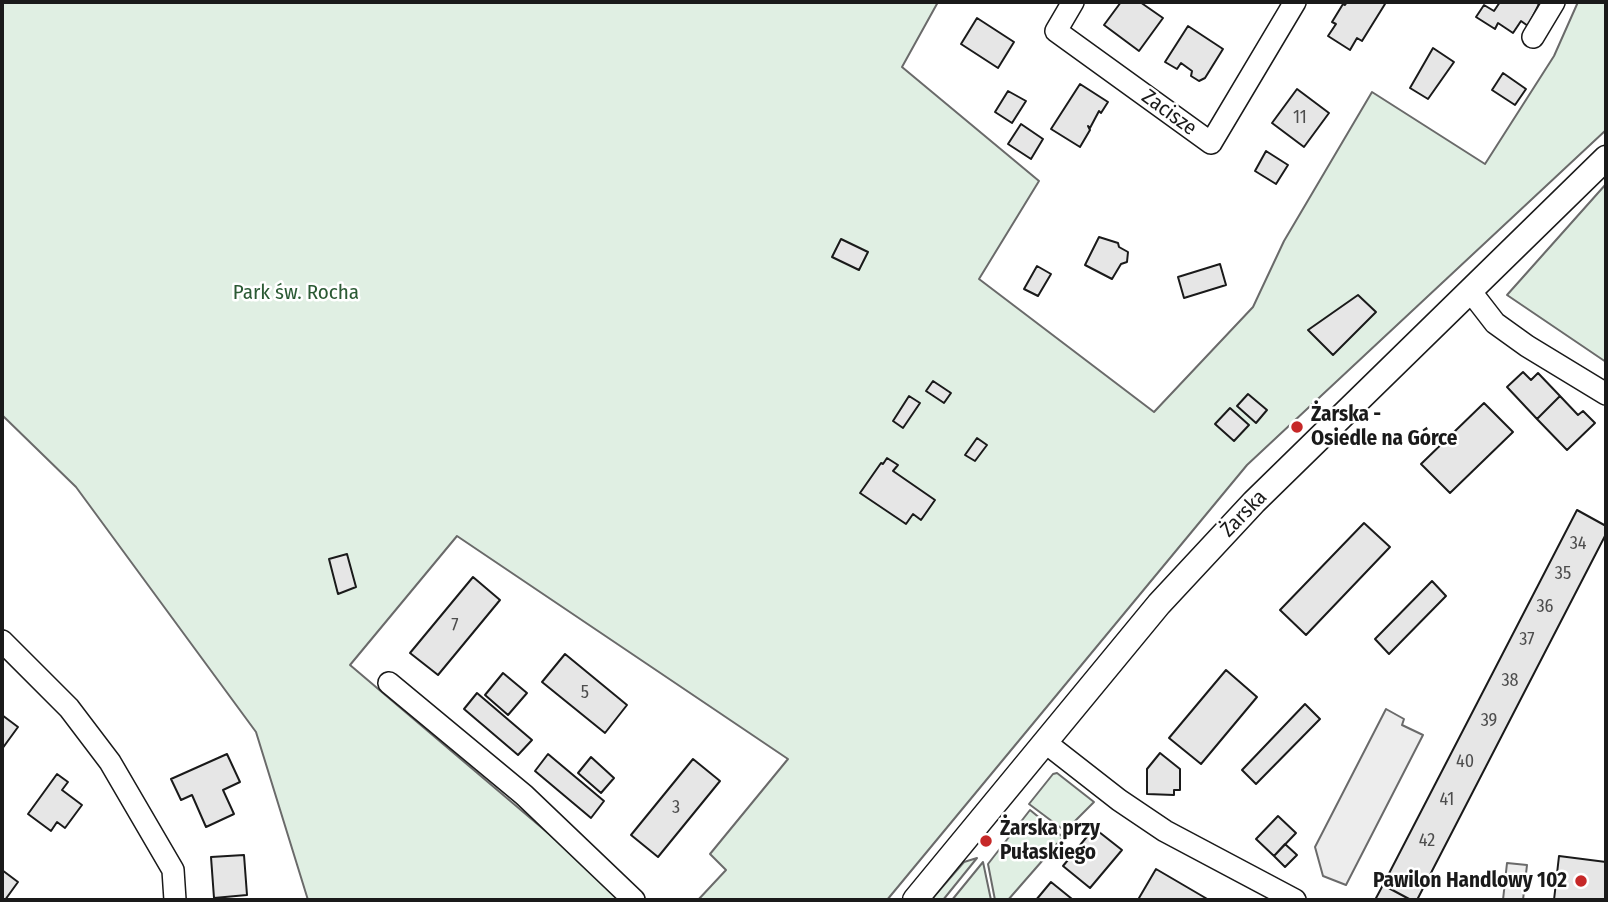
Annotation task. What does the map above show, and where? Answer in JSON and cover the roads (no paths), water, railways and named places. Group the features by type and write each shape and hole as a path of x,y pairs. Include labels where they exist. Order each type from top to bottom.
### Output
{"street":[{"name":"Zacisze","path":"1073,2 1056,31 1211,143 1295,2"},
{"path":"1533,37 1554,2"},
{"name":"Żarska","path":"915,900 1158,604 1254,502 1606,158"},
{"path":"1471,292 1495,323 1527,346 1606,394"},
{"path":"2,642 69,708 110,762 173,870 175,900"},
{"path":"389,683 524,795 634,900"},
{"path":"1046,743 1119,800 1165,831 1295,900"}],"place":[{"name":"Żarska - Osiedle na Górce","path":"1297,427"},
{"name":"Żarska przy Pułaskiego","path":"986,841"},
{"name":"Pawilon Handlowy 102","path":"1581,881"}],"park label":[{"name":"Park św. Rocha","path":"296,293"}]}
